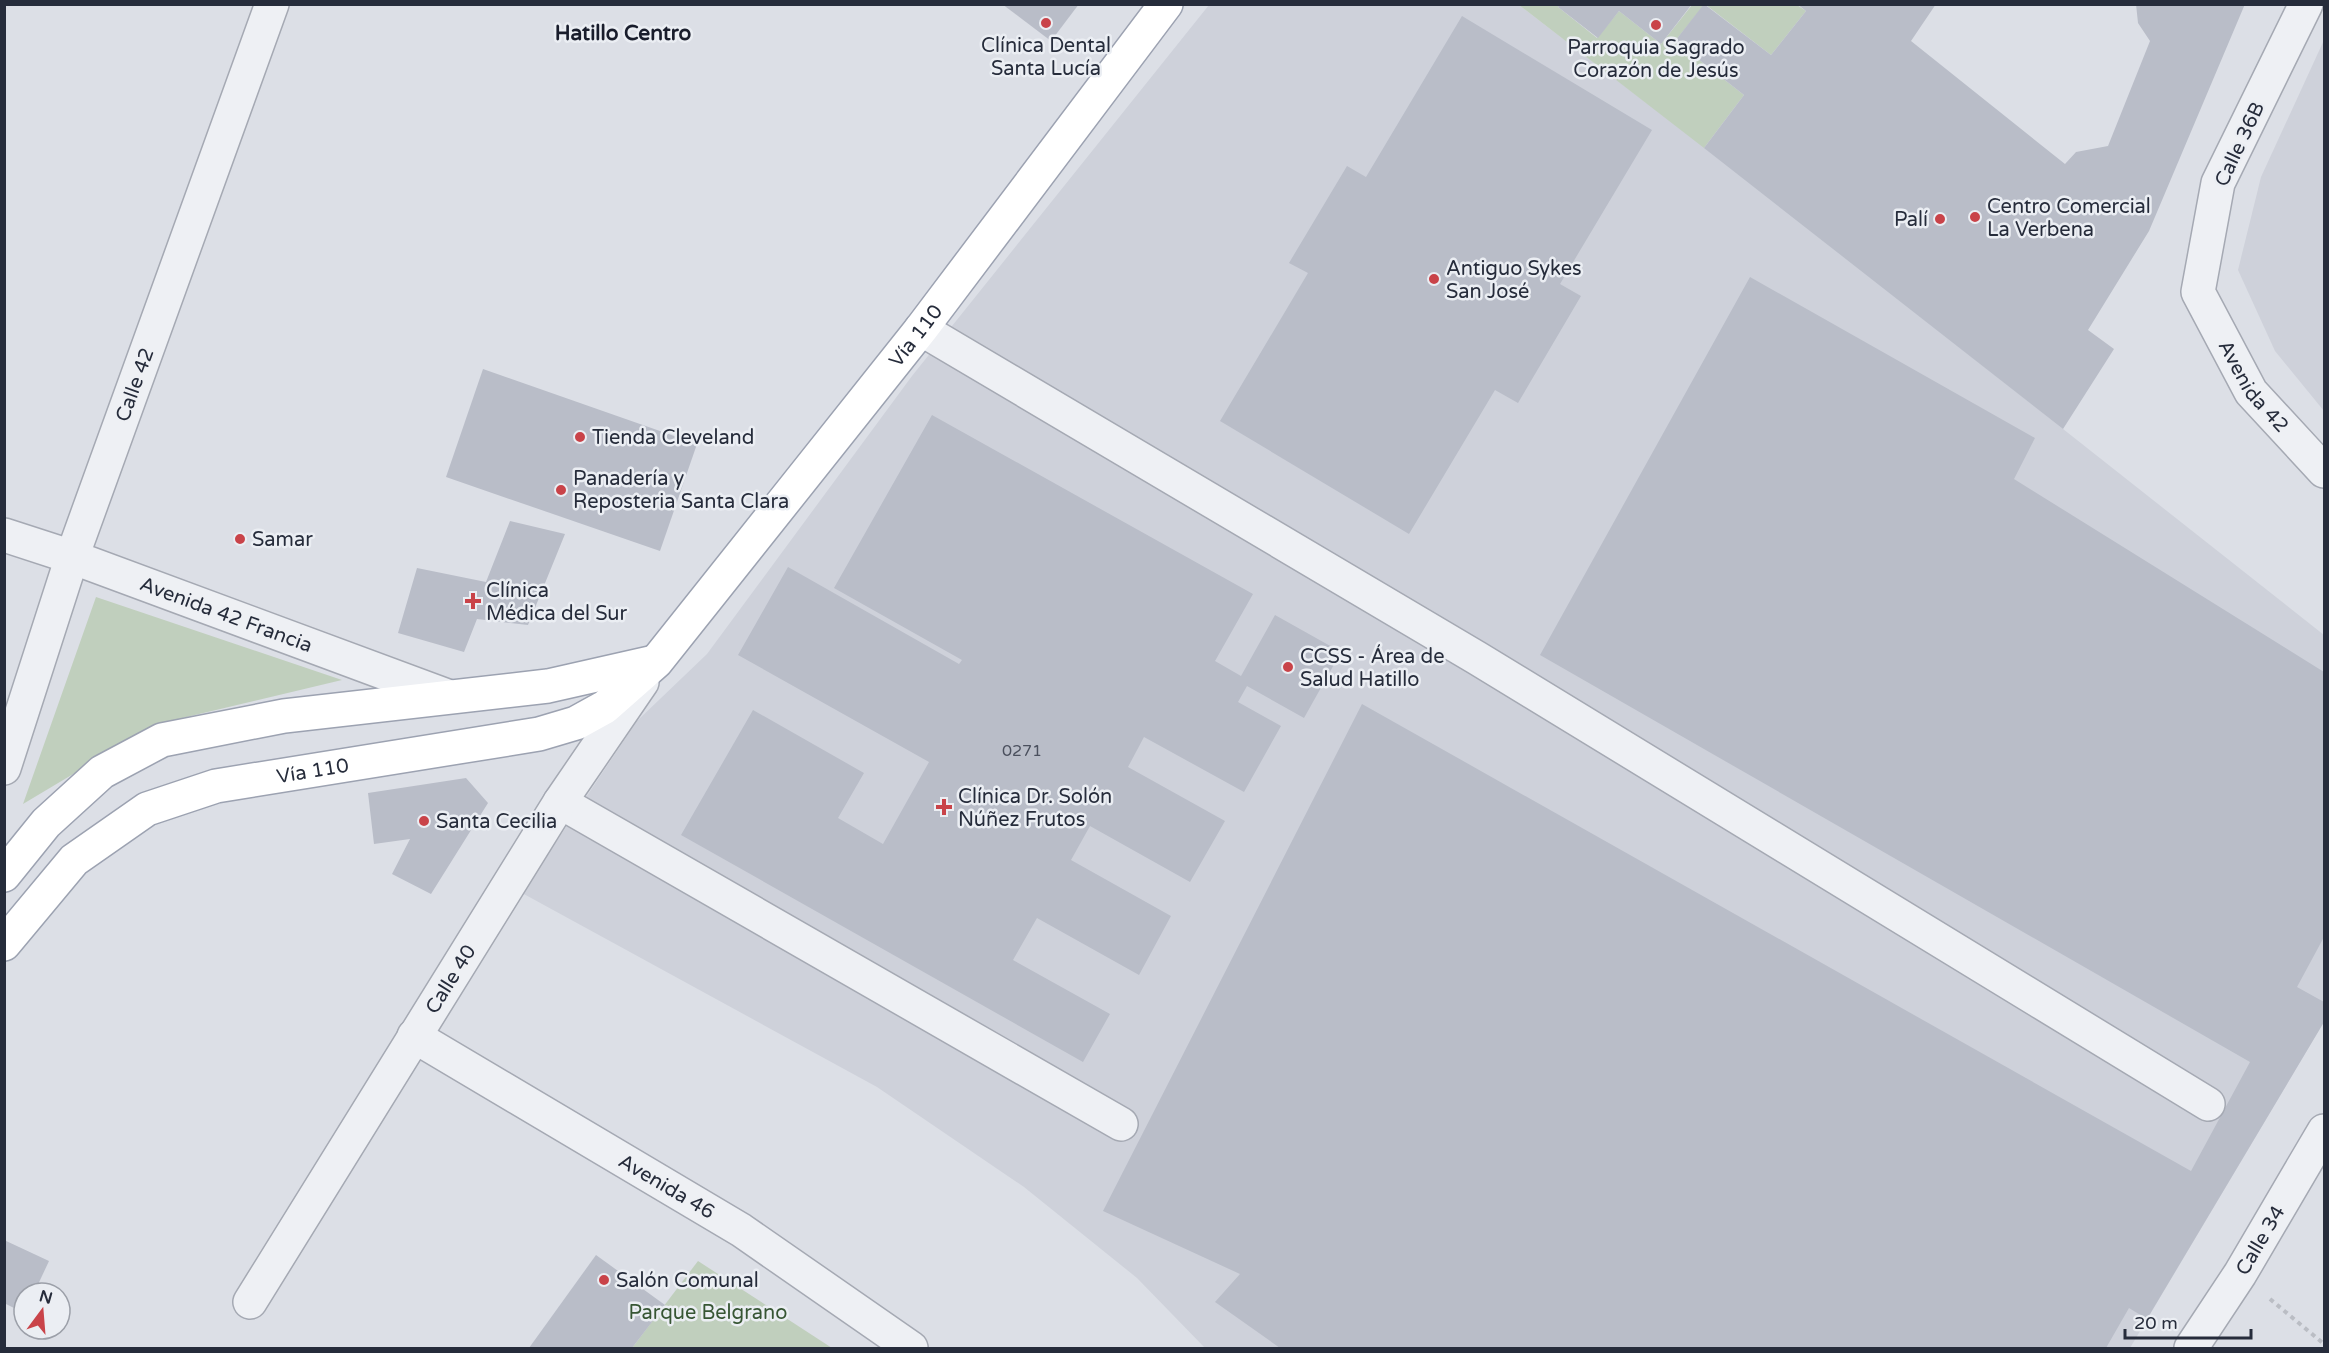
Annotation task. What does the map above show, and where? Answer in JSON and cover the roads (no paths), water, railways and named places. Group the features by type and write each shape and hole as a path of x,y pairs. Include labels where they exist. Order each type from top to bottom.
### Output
{"main road":[{"name":"Vía 110","path":"4,944 74,860 147,809 216,786 539,734 576,723 605,707 656,662 921,329 1166,4"},
{"path":"4,875 46,823 102,772 162,740 284,716 548,686 656,662"}],"street":[{"name":"Calle 42","path":"4,768 72,557 272,4"},
{"name":"Calle 36B","path":"2198,292 2218,183 2306,4"},
{"name":"Avenida 42","path":"2198,292 2251,392 2325,471"},
{"path":"921,329 1467,652 2208,1104"},
{"name":"Avenida 42 Francia","path":"4,535 72,557 447,696"},
{"name":"Calle 40","path":"250,1302 560,802 656,662"},
{"path":"560,802 1121,1124"},
{"name":"Avenida 46","path":"414,1036 741,1230 911,1348"},
{"name":"Calle 34","path":"2192,1348 2240,1274 2325,1131"}],"place":[{"name":"Clínica Dental Santa Lucía","path":"1046,23"},
{"name":"Parroquia Sagrado Corazón de Jesús","path":"1656,25"},
{"name":"Centro Comercial La Verbena","path":"1975,217"},
{"name":"Palí","path":"1940,219"},
{"name":"Antiguo Sykes San José","path":"1434,279"},
{"name":"Tienda Cleveland","path":"580,437"},
{"name":"Panadería y Reposteria Santa Clara","path":"561,490"},
{"name":"Samar","path":"240,539"},
{"name":"Clínica Médica del Sur","path":"473,601"},
{"name":"CCSS - Área de Salud Hatillo","path":"1288,667"},
{"name":"Clínica Dr. Solón Núñez Frutos","path":"944,807"},
{"name":"Santa Cecilia","path":"424,821"},
{"name":"Salón Comunal","path":"604,1280"}],"district":[{"name":"Hatillo Centro","path":"623,33"}],"park label":[{"name":"Parque Belgrano","path":"708,1312"}]}
